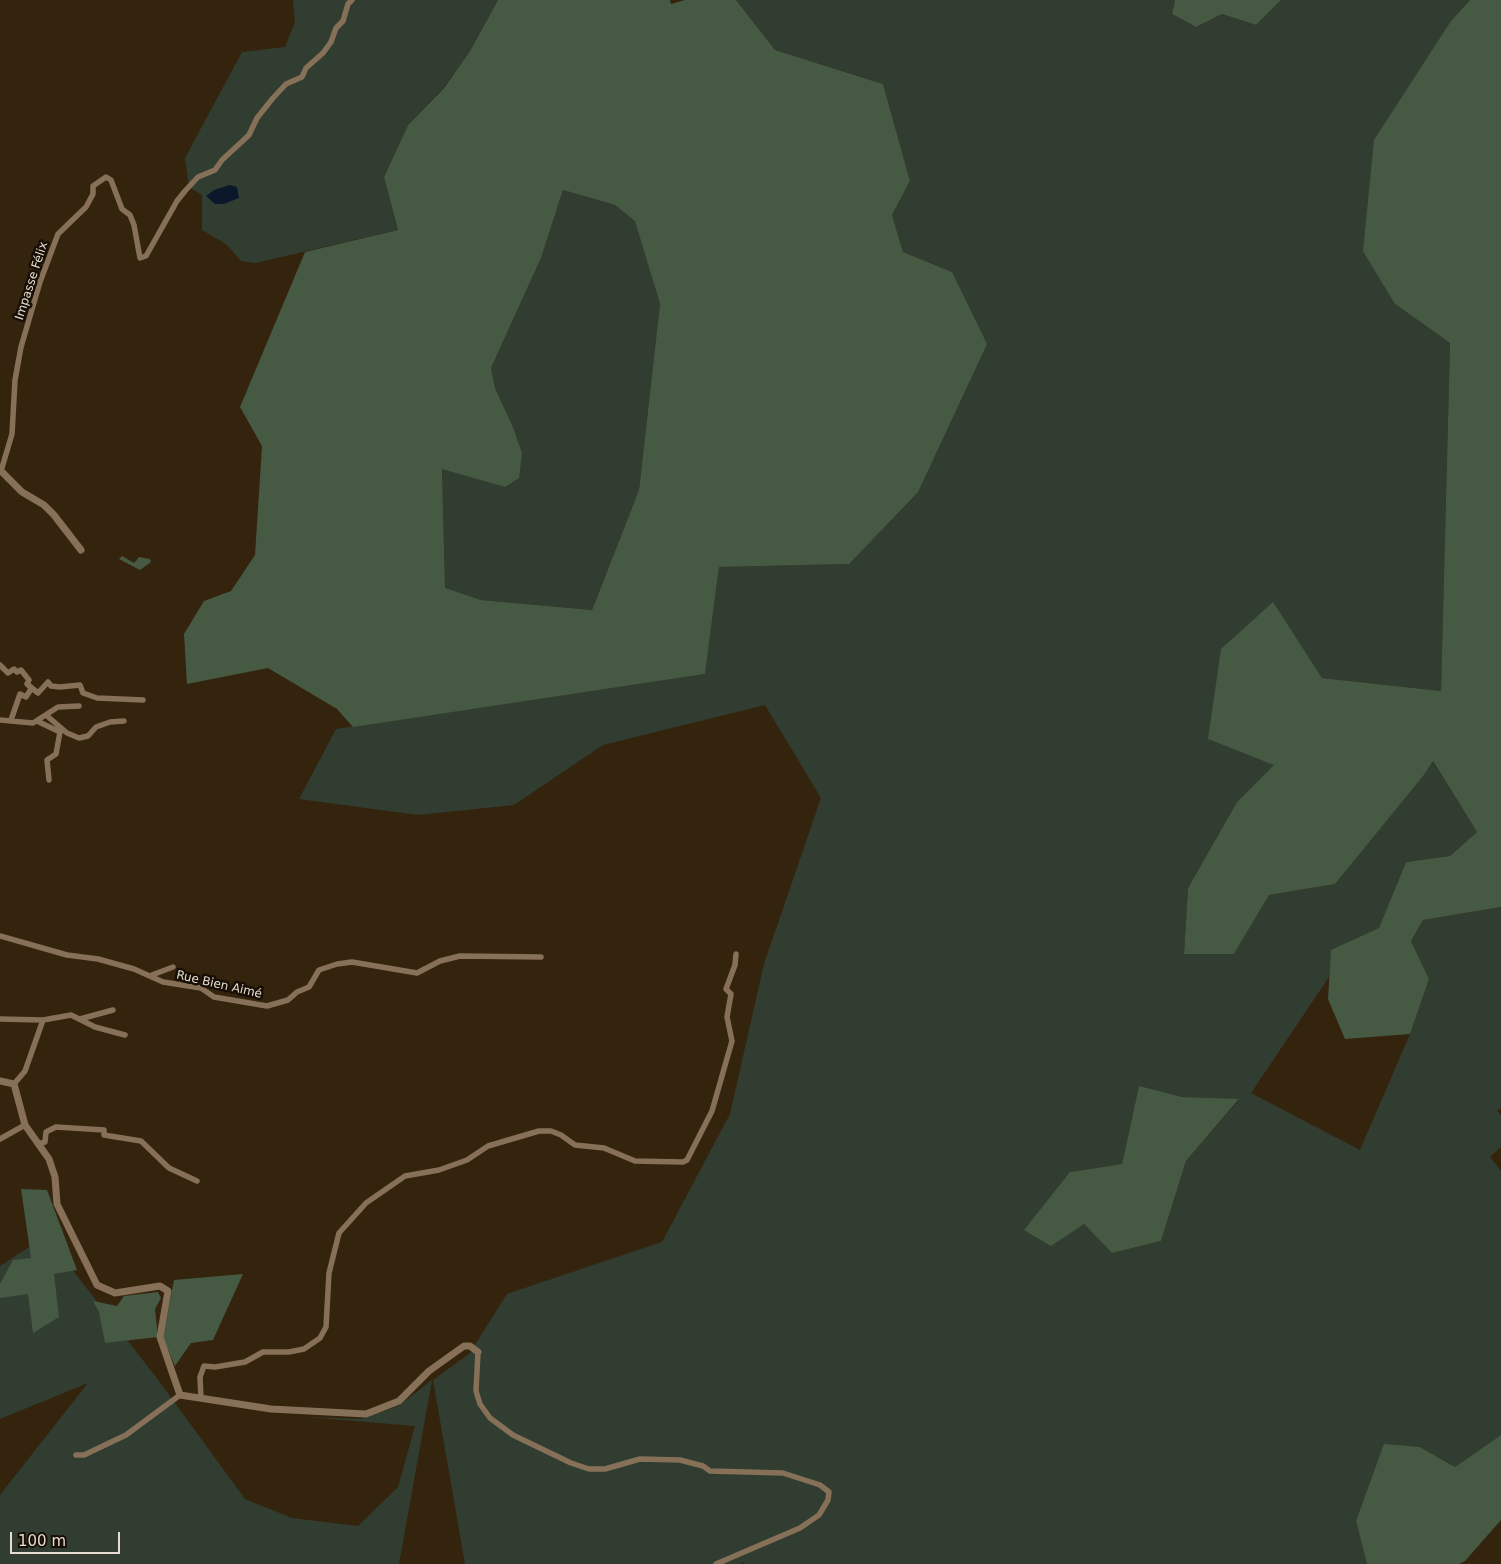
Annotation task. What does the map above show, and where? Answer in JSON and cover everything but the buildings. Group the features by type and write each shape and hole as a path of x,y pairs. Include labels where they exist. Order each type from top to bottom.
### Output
{"street":[{"name":"Impasse Félix","path":"1,471 12,434 14,380 21,346 40,282 58,234 86,207 92,194 93,186 106,177 111,180 122,209 130,215 134,225 140,258 146,256 177,201 198,177 215,170 222,160 248,135 257,118 273,98 286,84 302,76 306,68 323,53 331,42 336,28 343,21 348,4 352,0"},
{"path":"1,471 22,492 44,505 81,550"},
{"path":"0,665 8,673 14,669 17,672 21,670 29,680 27,684 38,693 48,682 52,686 60,687 80,685 83,694 97,698 143,700"},
{"path":"11,720 20,694 26,697 31,688"},
{"path":"0,720 33,723 62,706 79,706"},
{"path":"46,715 67,733 79,738 88,736 96,727 110,722 124,721"},
{"path":"39,720 39,722 60,732 57,752 55,756 47,760 49,780"},
{"name":"Rue Bien Aimé","path":"0,936 68,955 98,959 152,975 163,982 201,988 214,997 267,1006 288,1000 297,992 308,987 319,970 338,964 352,962 417,973 440,961 460,956 541,957"},
{"path":"201,1398 200,1377 204,1366 215,1367 245,1362 262,1352 289,1352 304,1349 320,1338 326,1327 329,1273 339,1233 366,1203 405,1176 439,1170 467,1160 488,1146 540,1131 551,1131 575,1145 604,1148 635,1160 683,1162 688,1160 712,1110 732,1041 727,1017 731,994 726,989 735,965 736,954"},
{"path":"152,975 173,967"},
{"path":"80,1019 113,1010"},
{"path":"0,1019 43,1020 71,1015 95,1027 125,1035"},
{"path":"14,1084 25,1070 43,1020"},
{"path":"0,1081 14,1084"},
{"path":"14,1084 25,1125 49,1159 55,1177 57,1204 97,1285 116,1293 160,1286 168,1291 160,1337 180,1395"},
{"path":"0,1139 25,1125"},
{"path":"38,1144 45,1142 46,1132 56,1128 104,1130 104,1135 141,1141 169,1168 197,1181"},
{"path":"76,1455 84,1455 126,1435 180,1395 271,1409 366,1414 399,1401 429,1371 464,1346 470,1346 478,1352 476,1391 480,1404 490,1418 513,1435 571,1463 589,1469 605,1469 640,1459 680,1460 703,1466 710,1471 783,1473 815,1482 829,1492 828,1500 819,1515 800,1528 716,1564"}],"green space":[{"path":"293,0 498,0 470,51 444,87 408,125 384,177 398,230 255,263 241,261 226,244 202,230 202,195 189,187 185,158 242,52 285,47 295,22"},
{"path":"498,0 670,0 671,4 685,0 736,0 775,50 883,84 910,181 892,215 903,252 952,272 987,344 918,492 849,564 719,567 705,674 353,727 337,709 268,668 187,684 184,634 204,601 231,591 255,555 262,446 240,407 305,252 398,230 384,177 408,125 444,88 470,51","holes":["563,190 615,205 635,221 660,304 639,490 592,610 481,600 445,588 442,469 505,487 519,478 522,453 513,427 495,388 491,368 541,258"]},
{"path":"736,0 1175,0 1172,14 1196,27 1222,14 1256,25 1281,0 1470,0 1451,21 1395,304 1450,343 1441,691 1322,678 1272,602 1275,765 1237,802 1188,888 1184,953 1234,954 1269,895 1335,884 1432,760 1477,832 1450,856 1406,862 1379,929 1332,950 1329,977 1251,1093 1360,1150 1410,1034 1429,979 1411,941 1423,920 1501,907 1501,1108 1497,1111 1501,1115 1501,1147 1490,1157 1501,1171 1501,1435 1455,1467 1420,1447 1356,1521 1367,1564 744,1564 744,1562 741,1564 465,1564 433,1380 469,1354 507,1294 662,1242 730,1114 764,964 821,798 765,705 603,745 514,805 418,815 299,799 336,729 705,674 719,567 849,564 952,272 903,252 892,215 910,181 883,84 775,50","holes":["1139,1087 1182,1097 1239,1100 1186,1161 1161,1241 1112,1253 1084,1224 1070,1172 1122,1164"]},
{"path":"1175,0 1281,0 1256,25 1222,14 1196,27 1172,14"},
{"path":"1470,0 1501,0 1501,907 1423,920 1411,941 1429,979 1410,1034 1345,1039 1328,999 1331,950 1379,928 1406,862 1450,856 1477,832 1433,761 1423,776 1335,884 1269,895 1234,954 1184,954 1188,888 1237,802 1274,765 1208,739 1221,649 1273,602 1322,678 1441,691 1450,343 1395,304 1363,251 1374,140 1451,21"},
{"path":"563,190 615,205 636,221 660,304 639,490 592,610 481,600 445,589 442,468 505,487 522,453 513,427 495,388 491,368 541,258"},
{"path":"122,556 134,563 139,557 150,559 151,562 140,570 119,559"},
{"path":"1139,1086 1182,1097 1239,1099 1186,1161 1161,1241 1112,1253 1084,1224 1051,1246 1024,1230 1070,1172 1122,1164"},
{"path":"21,1189 47,1190 77,1270 54,1274 59,1317 33,1333 28,1294 0,1298 0,1284 13,1260 31,1258"},
{"path":"46,1236 156,1377 245,1499 292,1518 358,1526 398,1487 415,1426 307,1417 361,1419 398,1406 432,1380 399,1564 0,1564 0,1495 88,1383 0,1419 0,1266"},
{"path":"243,1274 213,1340 191,1343 175,1366 163,1338 174,1280"},
{"path":"158,1292 161,1298 155,1309 158,1337 105,1343 99,1312 93,1301 117,1306 124,1296"},
{"path":"1501,1435 1501,1520 1465,1561 1459,1564 1367,1564 1356,1521 1384,1444 1420,1447 1455,1467"}],"water":[{"path":"230,185 237,187 239,198 224,204 215,204 206,196 214,190"}]}
